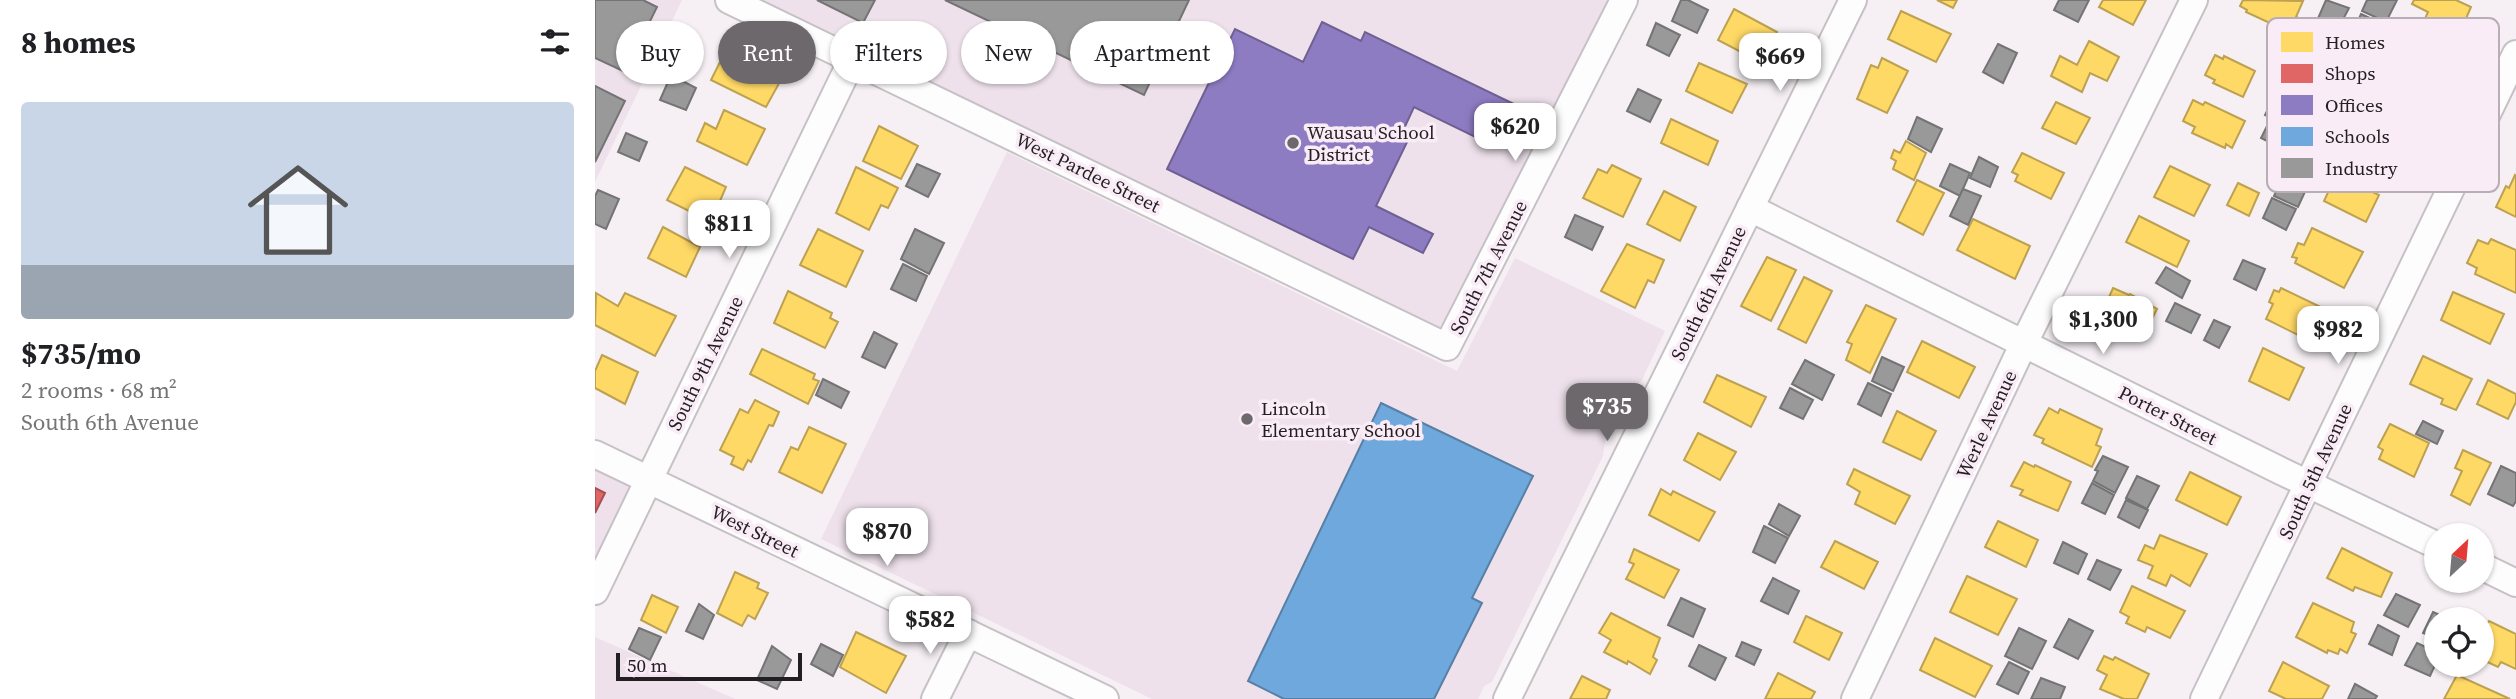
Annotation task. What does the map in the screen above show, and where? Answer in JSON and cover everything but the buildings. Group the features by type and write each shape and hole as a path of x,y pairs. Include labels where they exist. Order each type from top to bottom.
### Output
{"street":[{"name":"West Pardee Street","path":"729,0 830,49"},
{"name":"South 7th Avenue","path":"1447,347 1623,0"},
{"name":"South 6th Avenue","path":"1507,699 1853,0"},
{"name":"Werle Avenue","path":"1855,699 2024,343 2194,0"},
{"name":"South 5th Avenue","path":"2499,89 2516,54"},
{"name":"South 9th Avenue","path":"595,591 840,84"},
{"name":"West Pardee Street","path":"902,84 1447,347"},
{"name":"South 5th Avenue","path":"2204,699 2449,192"},
{"name":"Porter Street","path":"1750,208 2424,539"},
{"name":"West Street","path":"595,454 1105,699"},
{"path":"2494,572 2516,583"},
{"path":"935,699 968,633"}],"shaded area":[{"path":"595,0 682,0 672,21 616,21 616,84 642,84 595,182"},
{"path":"729,0 1623,0 1447,347 903,84 947,84 947,21 830,21 830,49 816,42 816,21 772,21"},
{"name":"Lincoln Elementary School","path":"1007,152 1457,371 1515,258 1665,331 1642,380 1628,395 1605,443 1603,456 1492,682 1484,686 1478,699 1152,699 821,539"},
{"path":"595,454 648,479 595,591"},
{"path":"595,637 735,699 595,699"}],"place":[{"name":"Wausau School District","path":"1293,143"},
{"name":"Lincoln Elementary School","path":"1247,419"}]}
